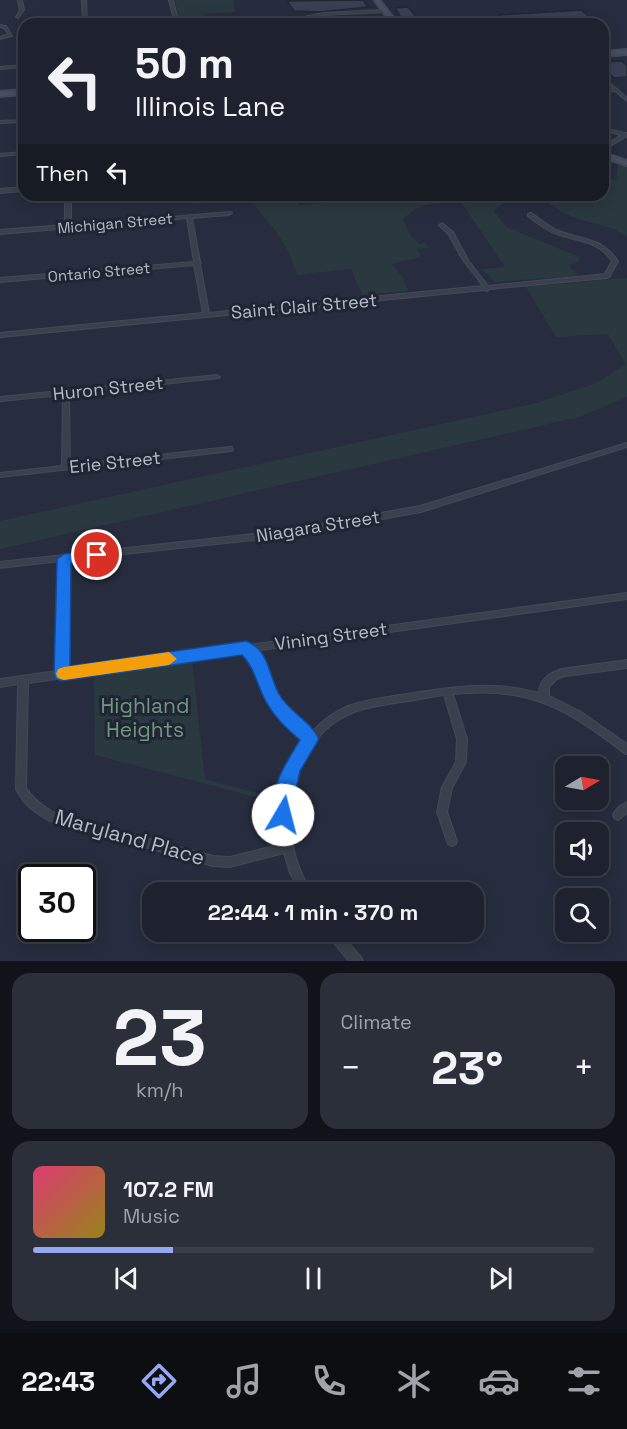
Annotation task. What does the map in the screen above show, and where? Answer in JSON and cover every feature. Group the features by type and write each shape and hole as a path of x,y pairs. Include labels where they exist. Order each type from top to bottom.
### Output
{"main road":[{"path":"377,0 390,18"},
{"path":"609,55 627,54"},
{"path":"0,94 18,92"},
{"path":"609,154 627,161"}],"street":[{"path":"18,17 22,10 20,0"},
{"path":"84,0 85,18"},
{"path":"171,0 176,18"},
{"path":"303,18 324,14 385,10"},
{"path":"0,26 5,27 11,38 0,38"},
{"path":"0,68 18,66"},
{"path":"609,84 627,100"},
{"path":"609,91 616,90"},
{"path":"0,122 18,121"},
{"path":"609,131 626,135"},
{"path":"609,148 626,135"},
{"path":"0,155 18,154"},
{"path":"0,191 18,190"},
{"path":"68,201 68,227"},
{"name":"Michigan Street","path":"0,232 229,213"},
{"name":"Saint Clair Street","path":"0,334 607,276 615,261 609,250 592,241 557,232 530,215"},
{"path":"189,217 206,315"},
{"path":"442,225 450,231 470,267 480,275 487,289"},
{"name":"Ontario Street","path":"0,280 198,263"},
{"name":"Huron Street","path":"0,399 217,377"},
{"path":"66,393 66,468"},
{"name":"Niagara Street","path":"0,566 281,534 421,509 627,445"},
{"name":"Erie Street","path":"0,475 229,449"},
{"path":"62,674 64,559"},
{"name":"Vining Street","path":"0,683 627,596"},
{"path":"246,648 260,663 265,683 274,702 287,718 311,739"},
{"path":"544,699 544,686 558,674 627,664"},
{"name":"Maryland Place","path":"23,680 21,789 28,801 39,809 54,818 213,861 242,860 286,848"},
{"path":"300,882 286,848 284,793 292,769 311,739 322,726 353,708 374,702 447,691 496,688 544,699 594,724 627,750"},
{"path":"447,691 462,739 461,762 447,787 441,812 452,841"},
{"path":"618,815 627,807"},
{"path":"341,942 357,961"}],"green space":[{"path":"175,0 236,0 233,1 235,12 204,14 205,18 179,18"},
{"path":"618,162 627,166 627,237 608,227 581,220 544,201 609,201 609,178 616,181"},
{"path":"194,201 236,201 195,204"},
{"path":"250,201 297,201 299,205 323,203 322,201 504,201 494,211 506,227 580,257 578,262 569,265 578,276 495,282 482,269 505,267 461,202 423,206 403,220 410,235 419,244 426,243 429,248 417,249 421,257 392,264 402,276 408,291 362,295 351,269 297,275 284,244"},
{"path":"627,278 627,397 579,417 0,549 0,521 533,404 596,383 626,365 608,334 556,337 526,287"},
{"name":"Highland Heights","path":"192,661 205,779 268,796 268,800 95,755 94,673"}],"building":[{"path":"363,0 368,7 319,12 294,11 287,1"},
{"path":"408,7 417,18 401,18 395,8"},
{"path":"581,10 591,18 502,18 499,15"},
{"path":"622,61 627,66 627,77 614,78 609,73 609,62"}],"slow traffic":[{"path":"64,674 169,659"}],"route":[{"path":"97,555 64,559 62,674 246,648 260,663 265,683 274,702 287,718 311,739 301,751 292,769 284,793 283,815"}]}
